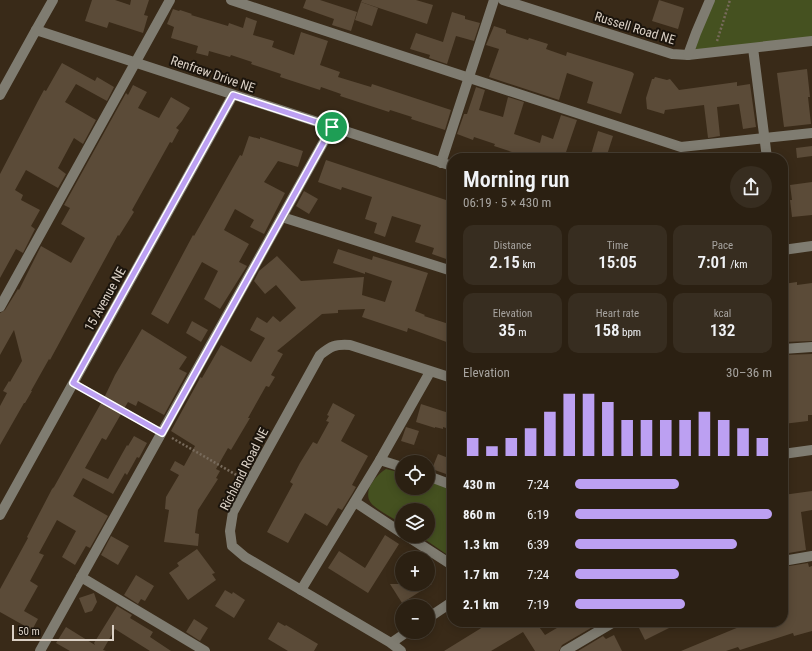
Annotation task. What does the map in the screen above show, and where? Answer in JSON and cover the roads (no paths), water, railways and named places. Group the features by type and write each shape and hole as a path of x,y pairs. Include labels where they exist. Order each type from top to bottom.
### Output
{"street":[{"path":"0,95 53,0"},
{"path":"0,307 170,0"},
{"path":"231,0 469,76 681,147 812,133"},
{"path":"441,163 494,0"},
{"name":"Russell Road NE","path":"502,0 672,54 688,55 714,53 812,41"},
{"path":"688,55 710,0"},
{"name":"Renfrew Drive NE","path":"36,30 447,165"},
{"path":"753,48 766,153"},
{"name":"15 Avenue NE","path":"0,515 233,95"},
{"path":"40,651 332,127"},
{"path":"282,217 447,269"},
{"path":"788,249 812,246"},
{"name":"Richland Road NE","path":"401,651 391,643 245,557 232,546 230,531 233,512 320,355 327,349 337,344 350,345 447,377"},
{"path":"788,349 812,347"},
{"path":"301,590 380,460 430,372"},
{"path":"788,453 812,450"},
{"path":"380,460 395,465"},
{"path":"435,479 447,483"},
{"path":"355,502 395,528"},
{"path":"418,543 447,562"},
{"path":"788,560 812,556"},
{"path":"81,577 205,651"},
{"path":"435,613 447,605"},
{"path":"565,651 606,627"},
{"path":"391,643 397,639"}]}
